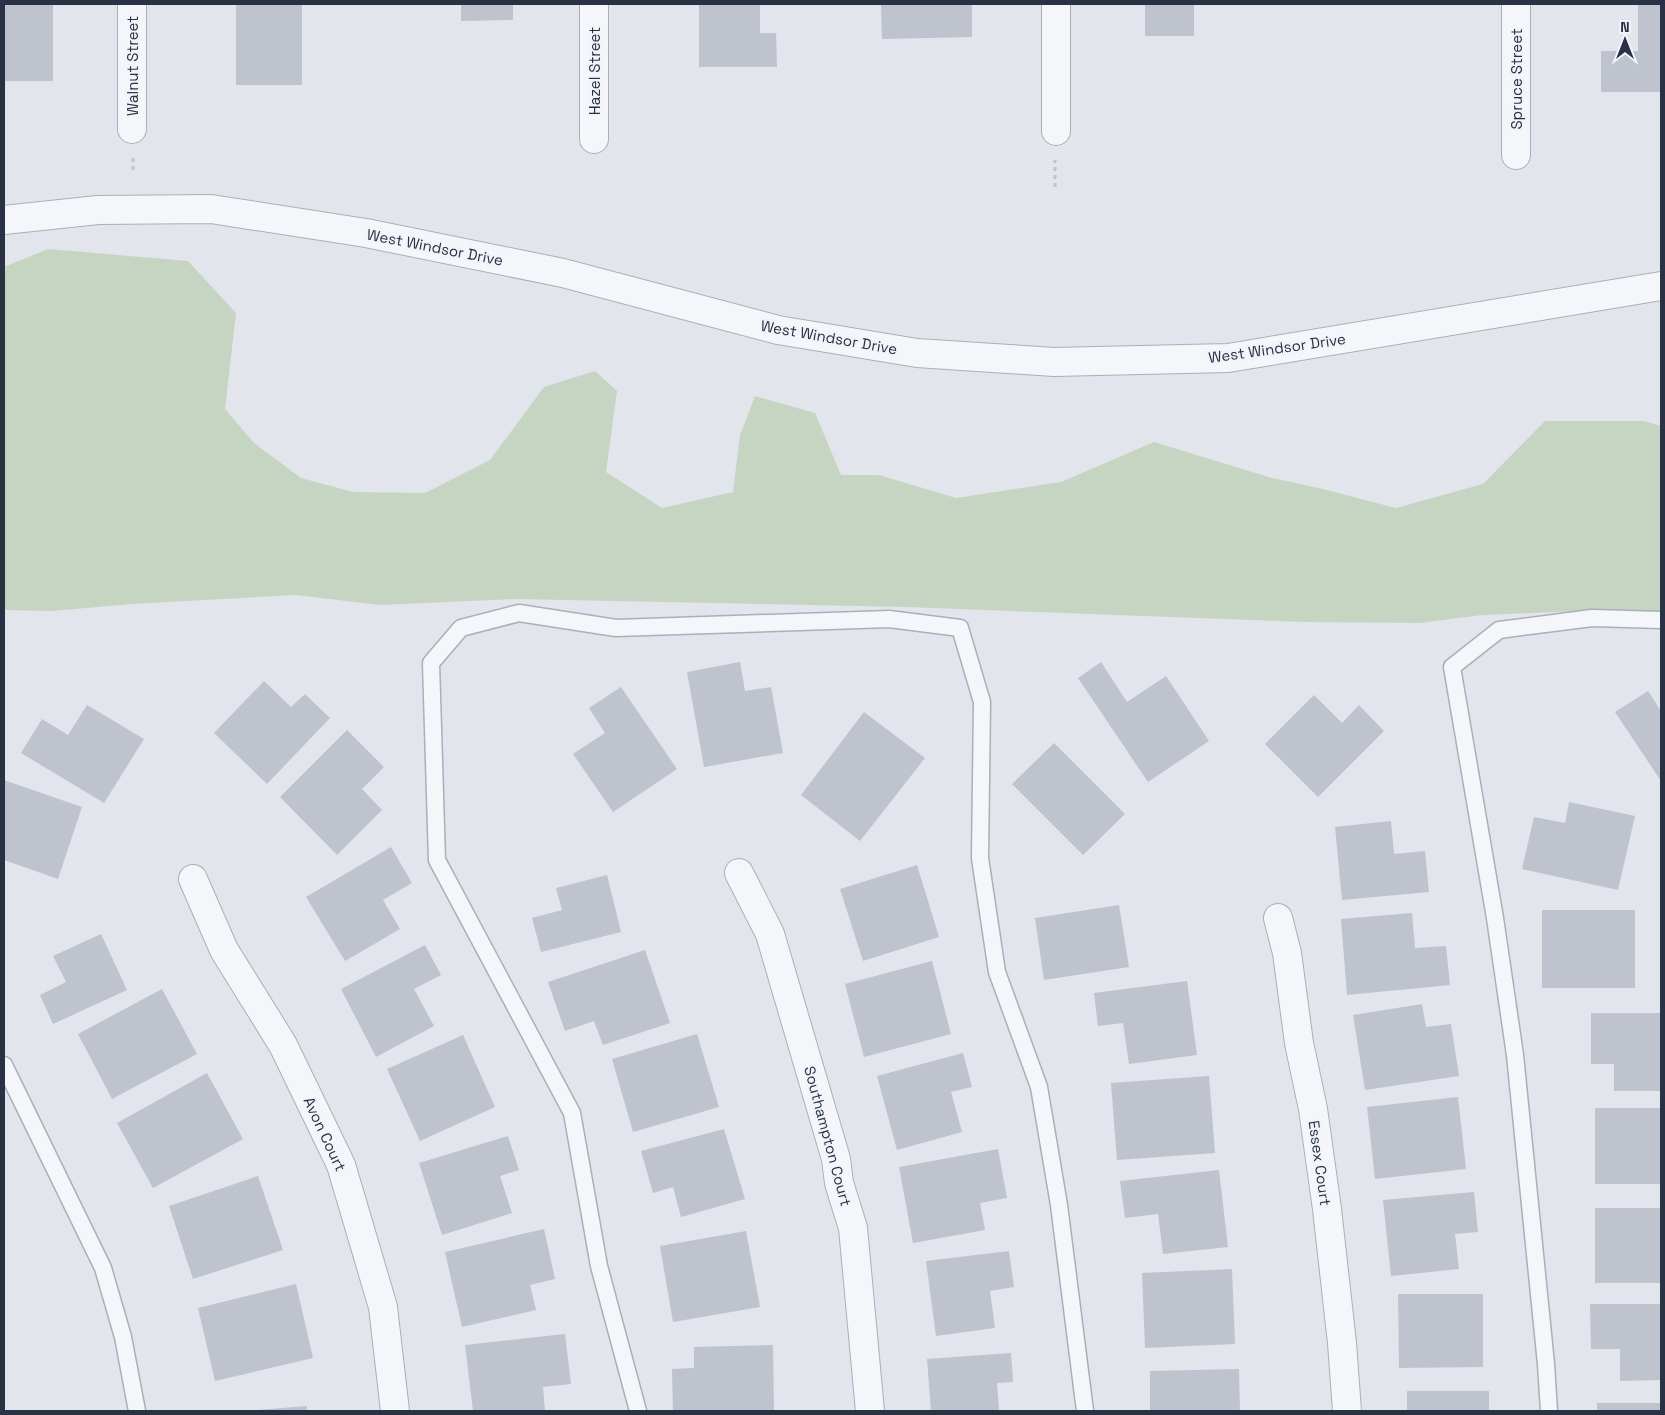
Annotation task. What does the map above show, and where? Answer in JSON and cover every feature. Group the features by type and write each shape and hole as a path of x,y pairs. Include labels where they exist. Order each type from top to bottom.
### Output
{"street":[{"name":"Walnut Street","path":"132,4 132,129"},
{"name":"Hazel Street","path":"594,4 594,139"},
{"path":"1056,4 1056,131"},
{"name":"Spruce Street","path":"1516,4 1516,155"},
{"name":"West Windsor Drive","path":"4,220 98,210 211,210 366,233 563,273 778,330 917,353 1054,362 1228,358 1661,286"},
{"name":"Southampton Court","path":"739,872 770,934 836,1159 839,1183 853,1228 870,1411"},
{"name":"Avon Court","path":"193,879 224,950 283,1045 341,1165 382,1307 395,1411"},
{"name":"Essex Court","path":"1278,918 1287,953 1299,1043 1312,1109 1327,1209 1342,1343 1347,1411"}],"lane":[{"path":"638,1411 599,1266 572,1113 438,860 431,663 462,628 519,613 616,628 889,619 960,628 982,702 980,858 997,972 1039,1087 1059,1205 1085,1411"},
{"path":"1549,1411 1515,1055 1495,918 1452,667 1499,630 1592,618 1661,620"},
{"path":"4,1065 103,1268 123,1337 137,1411"}],"green space":[{"path":"48,249 188,261 236,313 225,409 254,443 301,478 353,492 425,493 490,460 544,387 595,371 617,391 606,472 662,508 733,492 740,435 755,396 815,413 841,475 879,475 956,498 1061,482 1154,442 1272,478 1396,508 1483,484 1545,421 1644,421 1661,426 1661,612 1604,610 1482,615 1420,623 1305,622 905,607 515,599 380,605 296,595 132,604 52,611 4,610 4,267"}],"building":[{"path":"4,4 53,4 53,81 4,81"},
{"path":"236,4 302,4 302,85 236,85"},
{"path":"461,4 513,4 513,20 461,21"},
{"path":"699,4 760,4 760,33 776,33 777,67 699,67"},
{"path":"881,4 972,4 972,37 882,39"},
{"path":"1145,4 1194,4 1194,36 1145,36"},
{"path":"1638,4 1661,4 1661,92 1601,92 1601,51 1638,51"},
{"path":"740,662 745,691 771,687 783,753 704,767 687,672"},
{"path":"1101,662 1127,702 1166,676 1209,741 1148,782 1078,678"},
{"path":"264,681 291,707 305,694 330,718 267,784 214,733"},
{"path":"621,687 677,769 613,812 573,754 605,733 589,708"},
{"path":"1648,691 1661,711 1661,781 1615,712"},
{"path":"1314,695 1342,723 1359,705 1384,731 1318,797 1265,744"},
{"path":"87,705 144,739 104,803 21,753 42,719 68,735"},
{"path":"864,712 925,758 860,841 801,795"},
{"path":"347,730 384,767 362,789 382,810 337,855 280,797"},
{"path":"1054,743 1125,814 1083,855 1012,784"},
{"path":"4,780 82,807 58,879 4,860"},
{"path":"1569,802 1635,816 1618,890 1522,869 1534,817 1565,823"},
{"path":"1391,821 1394,854 1425,851 1429,892 1342,900 1335,827"},
{"path":"391,847 412,883 383,900 400,929 345,961 306,897"},
{"path":"917,865 939,937 863,961 840,889"},
{"path":"607,875 621,932 541,952 532,918 562,910 556,888"},
{"path":"1119,905 1129,967 1044,980 1035,918"},
{"path":"1542,910 1635,910 1635,988 1542,988"},
{"path":"1412,913 1415,948 1446,946 1450,985 1347,995 1341,919"},
{"path":"101,934 127,990 53,1024 40,995 66,982 53,956"},
{"path":"425,945 441,975 414,989 434,1026 376,1057 341,989"},
{"path":"645,950 670,1023 603,1045 594,1021 565,1031 548,982"},
{"path":"932,961 951,1034 864,1057 845,984"},
{"path":"1187,981 1197,1055 1129,1064 1123,1023 1098,1026 1094,993"},
{"path":"162,989 197,1054 112,1099 78,1034"},
{"path":"1422,1004 1426,1027 1451,1024 1459,1076 1365,1090 1353,1015"},
{"path":"1591,1013 1661,1013 1661,1091 1614,1091 1614,1064 1591,1064"},
{"path":"697,1034 719,1107 633,1132 612,1059"},
{"path":"463,1035 495,1107 420,1141 387,1069"},
{"path":"963,1053 972,1087 951,1092 962,1132 897,1150 877,1076"},
{"path":"207,1073 243,1139 153,1188 117,1123"},
{"path":"1209,1076 1215,1153 1117,1160 1111,1083"},
{"path":"1458,1097 1466,1169 1375,1179 1367,1107"},
{"path":"1595,1108 1661,1108 1661,1184 1595,1184"},
{"path":"724,1129 745,1199 681,1217 673,1187 653,1193 641,1151"},
{"path":"508,1136 519,1170 500,1176 512,1213 442,1235 419,1163"},
{"path":"998,1149 1007,1198 980,1203 985,1230 913,1243 899,1167"},
{"path":"1219,1170 1228,1247 1163,1254 1158,1214 1125,1218 1120,1181"},
{"path":"258,1176 283,1250 193,1279 169,1206"},
{"path":"1474,1192 1478,1232 1455,1234 1459,1269 1391,1276 1383,1200"},
{"path":"1595,1208 1661,1208 1661,1283 1595,1283"},
{"path":"544,1229 555,1279 530,1285 536,1310 462,1327 445,1252"},
{"path":"746,1231 760,1307 673,1322 660,1246"},
{"path":"1009,1251 1014,1287 990,1291 995,1328 936,1336 926,1261"},
{"path":"1232,1269 1235,1344 1145,1348 1142,1273"},
{"path":"296,1284 313,1358 215,1381 198,1308"},
{"path":"1398,1294 1483,1294 1483,1367 1399,1368"},
{"path":"1590,1304 1661,1304 1661,1380 1620,1381 1620,1349 1591,1349"},
{"path":"565,1334 571,1384 543,1387 545,1411 473,1411 465,1345"},
{"path":"773,1345 774,1411 673,1411 672,1369 694,1368 694,1347"},
{"path":"1011,1353 1013,1382 997,1383 999,1411 931,1411 927,1359"},
{"path":"1239,1369 1240,1411 1150,1411 1150,1371"},
{"path":"1407,1391 1489,1391 1489,1411 1407,1411"},
{"path":"1597,1403 1661,1403 1661,1411 1597,1411"},
{"path":"307,1406 307,1411 258,1411 258,1410"}]}
